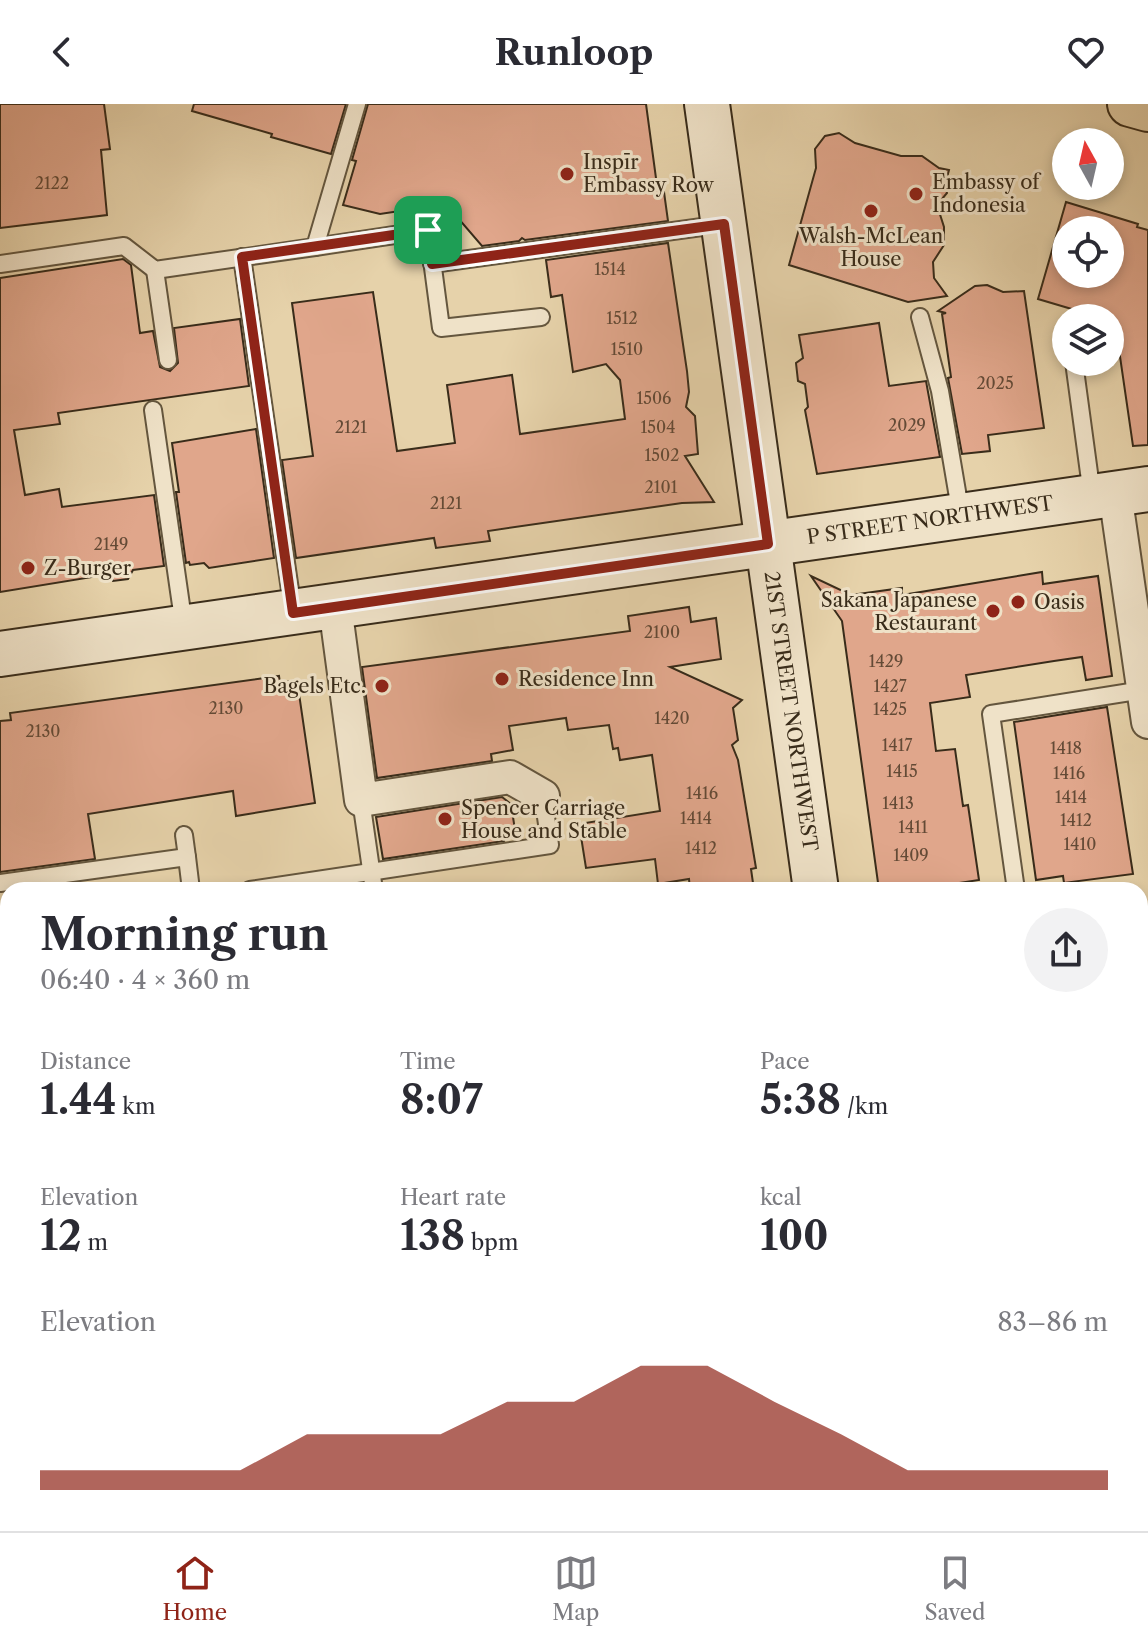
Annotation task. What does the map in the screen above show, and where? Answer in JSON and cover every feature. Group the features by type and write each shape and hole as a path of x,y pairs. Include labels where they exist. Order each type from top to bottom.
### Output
{"main road":[{"name":"21ST STREET NORTHWEST","path":"707,104 815,882"},
{"path":"1130,104 1148,109"},
{"name":"P STREET NORTHWEST","path":"0,654 1119,493"}],"street":[{"path":"1119,493 1146,701"},
{"path":"335,606 361,800 510,777 543,796"}],"lane":[{"path":"315,247 357,104"},
{"path":"432,264 724,224"},
{"path":"155,270 428,230 441,328 541,317"},
{"path":"0,264 124,246 155,270 168,360"},
{"path":"242,257 293,613"},
{"path":"920,317 940,391 961,516"},
{"path":"1079,376 1119,493"},
{"path":"153,410 185,628"},
{"path":"1015,882 991,714 1146,701"},
{"path":"304,882 550,845 543,796"},
{"path":"361,800 373,882"},
{"path":"184,835 190,882"},
{"path":"7,882 187,857"}],"building":[{"path":"0,104 104,104 110,149 101,150 107,215 0,228"},
{"path":"194,104 346,104 331,154 192,111"},
{"path":"368,104 646,104 658,193 664,192 668,221 522,238 482,246 446,204 380,214 343,205"},
{"name":"Walsh-McLean House","path":"839,133 855,143 901,156 922,156 939,168 949,170 945,185 947,193 937,205 944,227 944,245 933,262 934,278 947,296 908,302 789,265 816,168 815,149 825,136"},
{"path":"1066,202 1112,216 1062,216"},
{"path":"1124,220 1148,230 1148,445 1133,446 1123,376 1124,304 1055,304 1038,299 1052,250 1052,288 1124,288"},
{"path":"668,243 687,371 689,392 686,407 695,416 698,454 685,456 714,502 682,503 488,531 490,541 436,548 434,538 296,558 282,460 313,456 292,303 373,292 397,451 455,443 447,385 512,375 520,434 625,419 620,380 606,364 573,372 562,295 551,297 546,260"},
{"path":"123,259 131,265 140,333 153,331 160,367 170,371 178,363 174,328 240,319 249,386 58,413 60,424 14,430 25,495 59,489 62,507 154,495 164,566 133,570 128,579 113,581 110,574 0,592 0,278"},
{"path":"987,285 1003,292 1024,291 1044,428 988,435 990,451 962,454 948,378 951,377 942,314 946,313 938,311 975,286"},
{"path":"879,323 889,386 926,381 940,457 817,474 805,410 808,407 805,384 798,381 796,363 803,358 799,335"},
{"path":"256,429 274,558 209,568 204,563 186,563 172,443"},
{"path":"1042,572 1043,584 1098,576 1112,676 1086,680 1082,657 1054,661 966,675 970,697 930,703 936,751 955,749 963,806 968,805 979,880 878,882 842,621 811,576 851,595 902,588 902,595"},
{"path":"689,607 691,622 716,618 721,659 670,667 742,700 733,708 738,740 732,745 738,760 756,868 751,869 753,882 689,882 689,879 658,882 655,859 586,868 579,824 660,811 652,755 620,760 618,748 613,749 609,725 568,730 566,718 509,726 513,750 491,754 492,761 377,778 362,667 630,631 628,616"},
{"path":"279,676 280,683 297,680 315,803 236,816 233,791 88,814 95,859 0,872 0,721 11,720 10,713"},
{"path":"1107,707 1133,874 1072,882 1064,882 1063,876 1036,880 1014,722"},
{"name":"Spencer Carriage House and Stable","path":"502,797 511,804 515,830 502,832 504,841 383,859 376,817"}],"place":[{"name":"Inspīr Embassy Row","path":"567,174"},
{"name":"Embassy of Indonesia","path":"916,194"},
{"name":"Walsh-McLean House","path":"871,211"},
{"name":"Z-Burger","path":"28,568"},
{"name":"Oasis","path":"1018,602"},
{"name":"Sakana Japanese Restaurant","path":"993,611"},
{"name":"Residence Inn","path":"502,679"},
{"name":"Bagels Etc.","path":"382,686"},
{"name":"Spencer Carriage House and Stable","path":"445,819"}],"route":[{"path":"724,224 768,544 293,613 242,257 428,230 432,264 724,224"}]}
